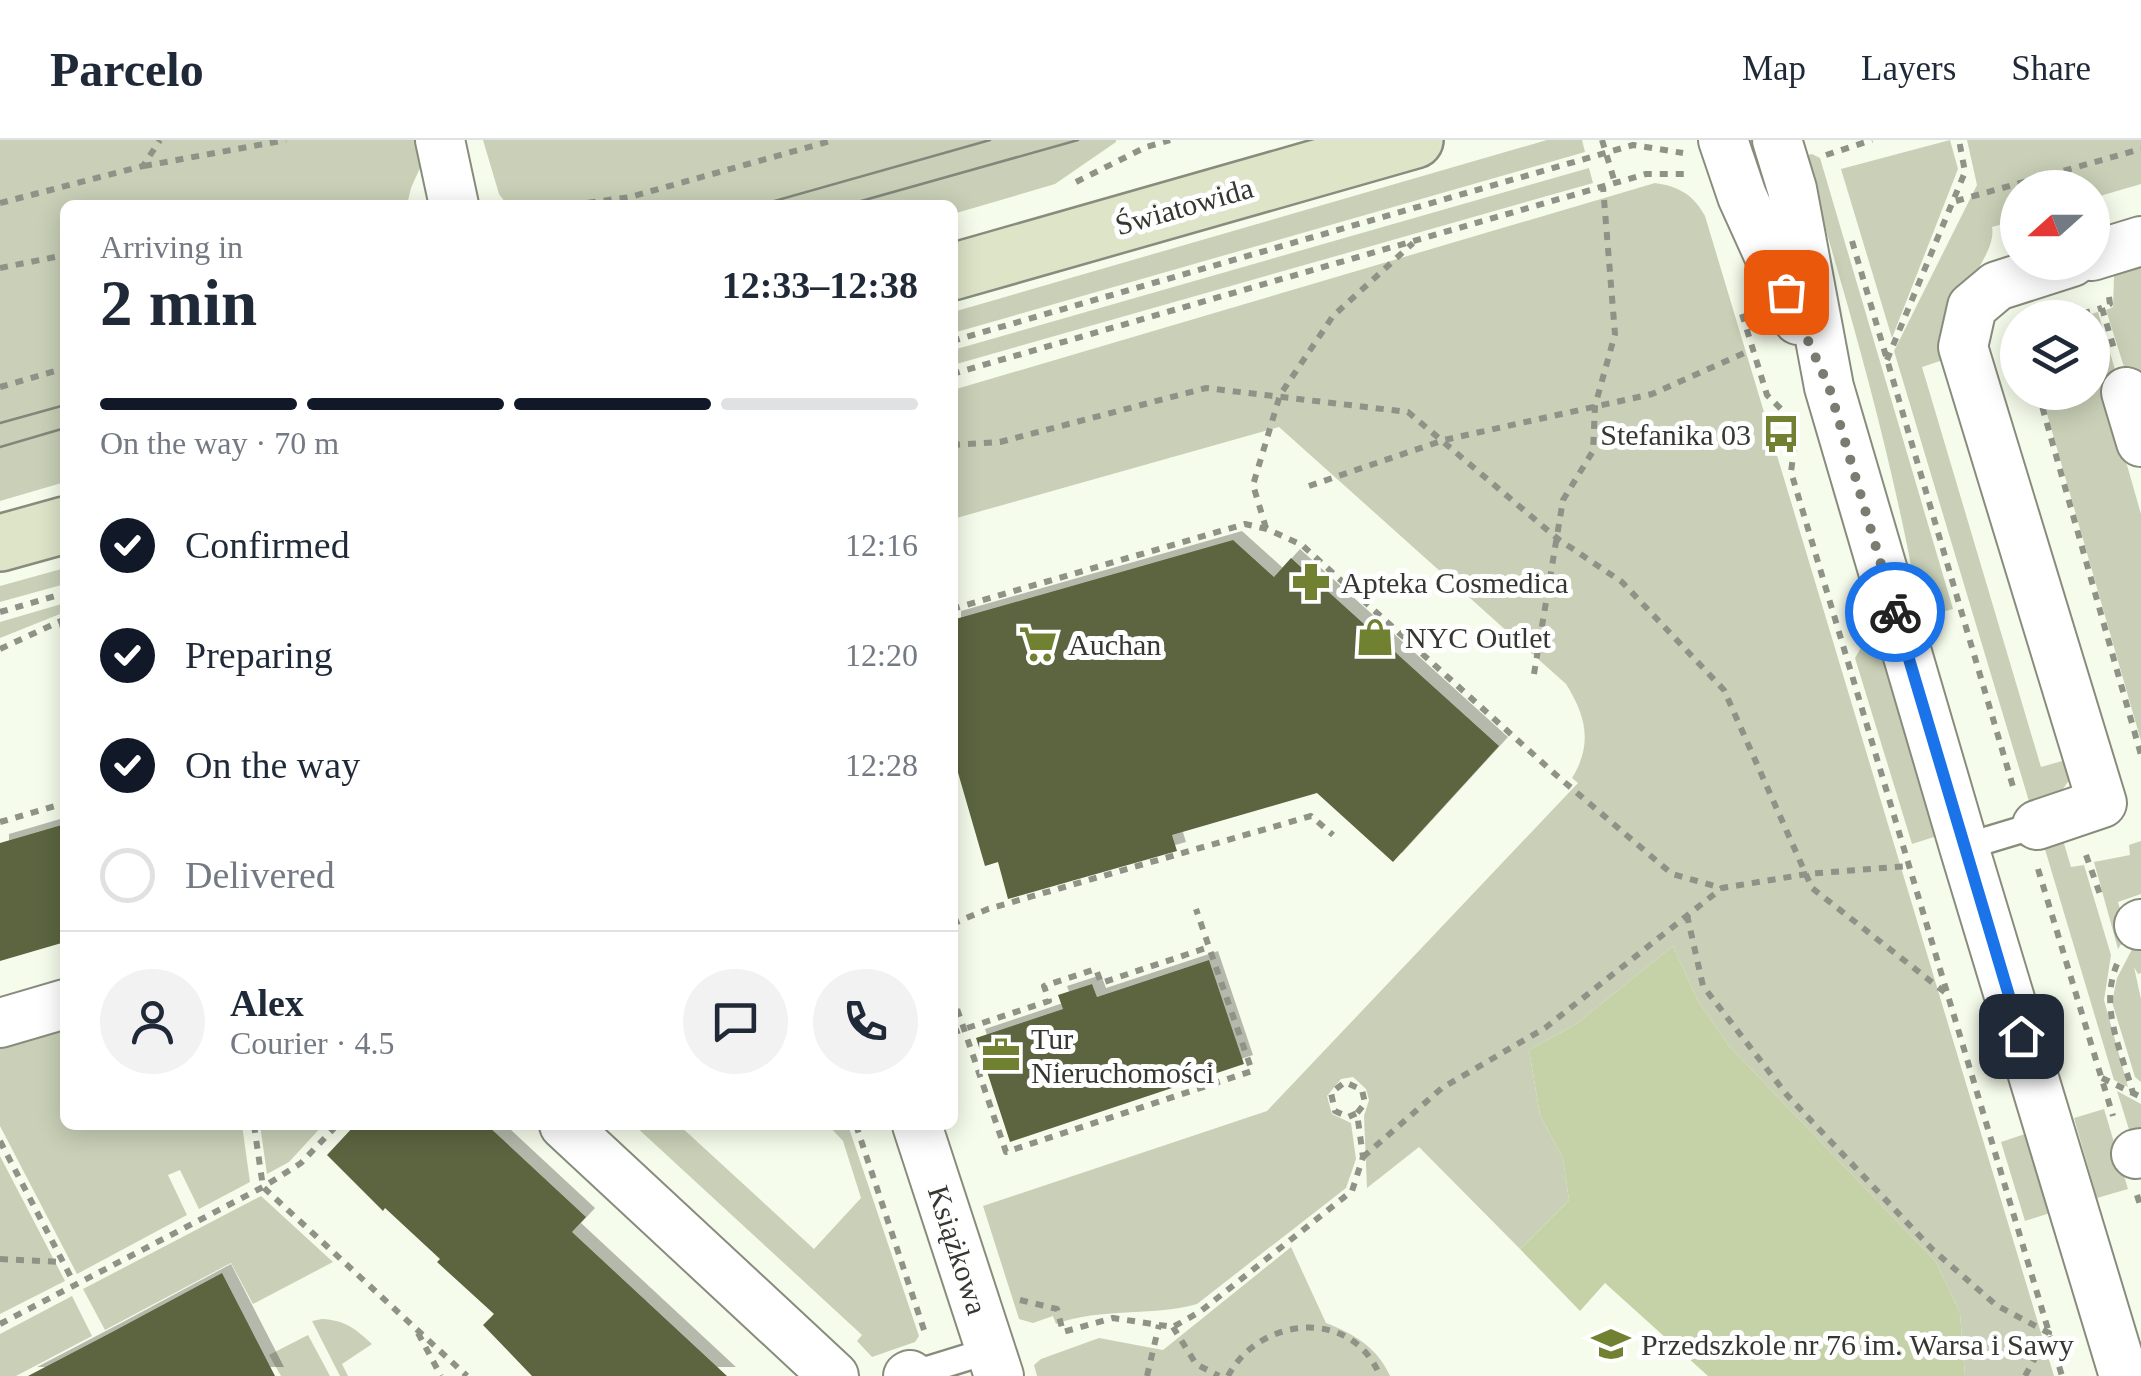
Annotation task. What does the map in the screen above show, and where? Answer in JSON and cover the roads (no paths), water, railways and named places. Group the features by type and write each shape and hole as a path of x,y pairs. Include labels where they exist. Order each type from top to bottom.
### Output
{"street":[{"path":"440,140 453,200"},
{"name":"Światowida","path":"958,270 1415,140"},
{"path":"1777,140 1794,202 1829,387 2124,1376"},
{"path":"1706,154 1742,196 1829,387"},
{"path":"2110,258 2141,241"},
{"path":"2030,280 1997,286 1972,307 1963,347 2075,812"},
{"path":"2126,392 2141,442"},
{"path":"0,543 60,525"},
{"path":"0,1022 60,1005"},
{"path":"569,1130 834,1376"},
{"name":"Książkowa","path":"919,1130 995,1363"}],"lane":[{"path":"1964,847 2075,812"},
{"path":"918,1373 995,1363"}],"tram line":[{"path":"778,200 990,140"},
{"path":"865,200 1078,140"},
{"path":"0,423 60,406"},
{"path":"0,447 60,429"}],"place":[{"name":"Stefanika 03","path":"1781,434"},
{"name":"Apteka Cosmedica","path":"1311,582"},
{"name":"NYC Outlet","path":"1375,637"},
{"name":"Auchan","path":"1038,644"},
{"name":"Tur Nieruchomości","path":"1001,1055"},
{"name":"Przedszkole nr 76 im. Warsa i Sawy","path":"1611,1344"}]}
